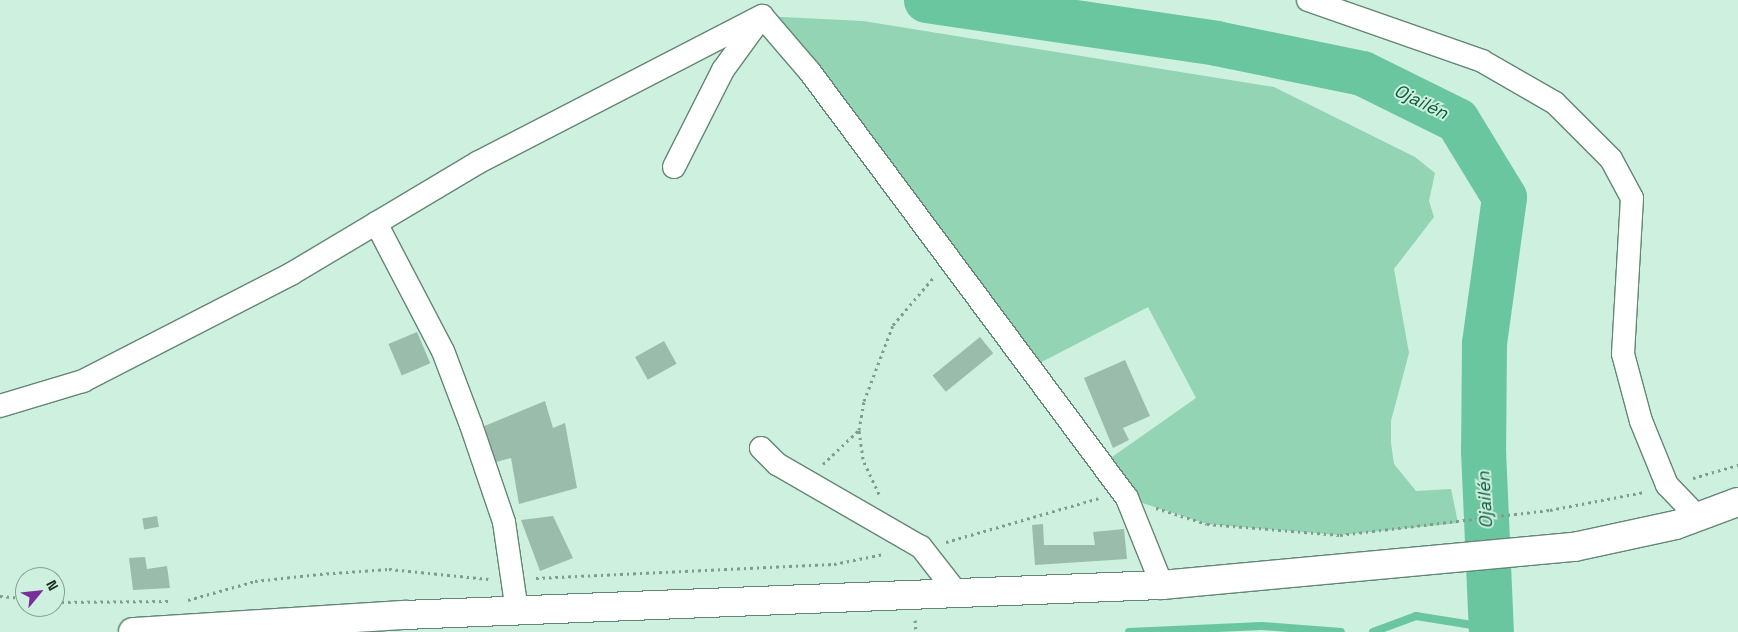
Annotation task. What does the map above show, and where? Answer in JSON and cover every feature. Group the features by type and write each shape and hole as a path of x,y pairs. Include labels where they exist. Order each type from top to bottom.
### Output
{"street":[{"path":"1308,0 1482,61 1555,103 1611,160 1632,198 1623,354 1641,421 1667,485 1698,517"},
{"path":"762,16 951,260 1127,498 1162,585"},
{"path":"674,167 723,70 762,16"},
{"path":"0,406 84,381 291,274 477,163 762,16"},
{"path":"376,223 443,351 504,522 515,579 517,611"},
{"path":"761,448 776,464 921,547 957,593"},
{"path":"134,632 517,611 1162,585 1379,567 1574,546 1698,517 1738,502"}],"path":[{"path":"882,502 863,459 859,430 874,364 893,325 951,260"},
{"path":"797,475 822,465 859,430"},
{"path":"65,603 86,605 189,600 254,581 389,569 515,579 834,564 921,547 1097,498 1127,498 1207,524 1340,535 1458,523 1550,510"},
{"path":"0,596 15,597"}],"green space":[{"path":"762,16 863,21 1274,87 1415,157 1435,173 1429,201 1434,217 1394,269 1409,353 1391,421 1391,443 1394,464 1416,491 1451,489 1458,523 1340,535 1207,524 1127,498 1102,464 1196,398 1148,307 1032,367"}],"building":[{"path":"417,332 430,363 402,375 388,344"},
{"path":"980,337 993,353 946,392 933,375"},
{"path":"664,341 677,364 648,380 635,357"},
{"path":"1125,360 1150,416 1123,428 1129,440 1113,448 1084,378"},
{"path":"545,401 553,428 565,423 577,488 519,504 511,458 496,462 482,427"},
{"path":"157,516 159,527 144,529 142,519"},
{"path":"553,516 573,558 540,571 521,520"},
{"path":"1043,524 1044,545 1095,545 1093,532 1124,529 1127,559 1035,565 1032,525"},
{"path":"145,557 147,569 167,566 170,588 133,590 129,558"}],"waterway":[{"name":"Ojailén","path":"926,0 1216,43 1362,73 1457,120 1504,197 1484,343 1483,450 1491,632"},
{"path":"1373,632 1416,616 1491,628"},
{"path":"1129,632 1262,626 1341,632"}]}
